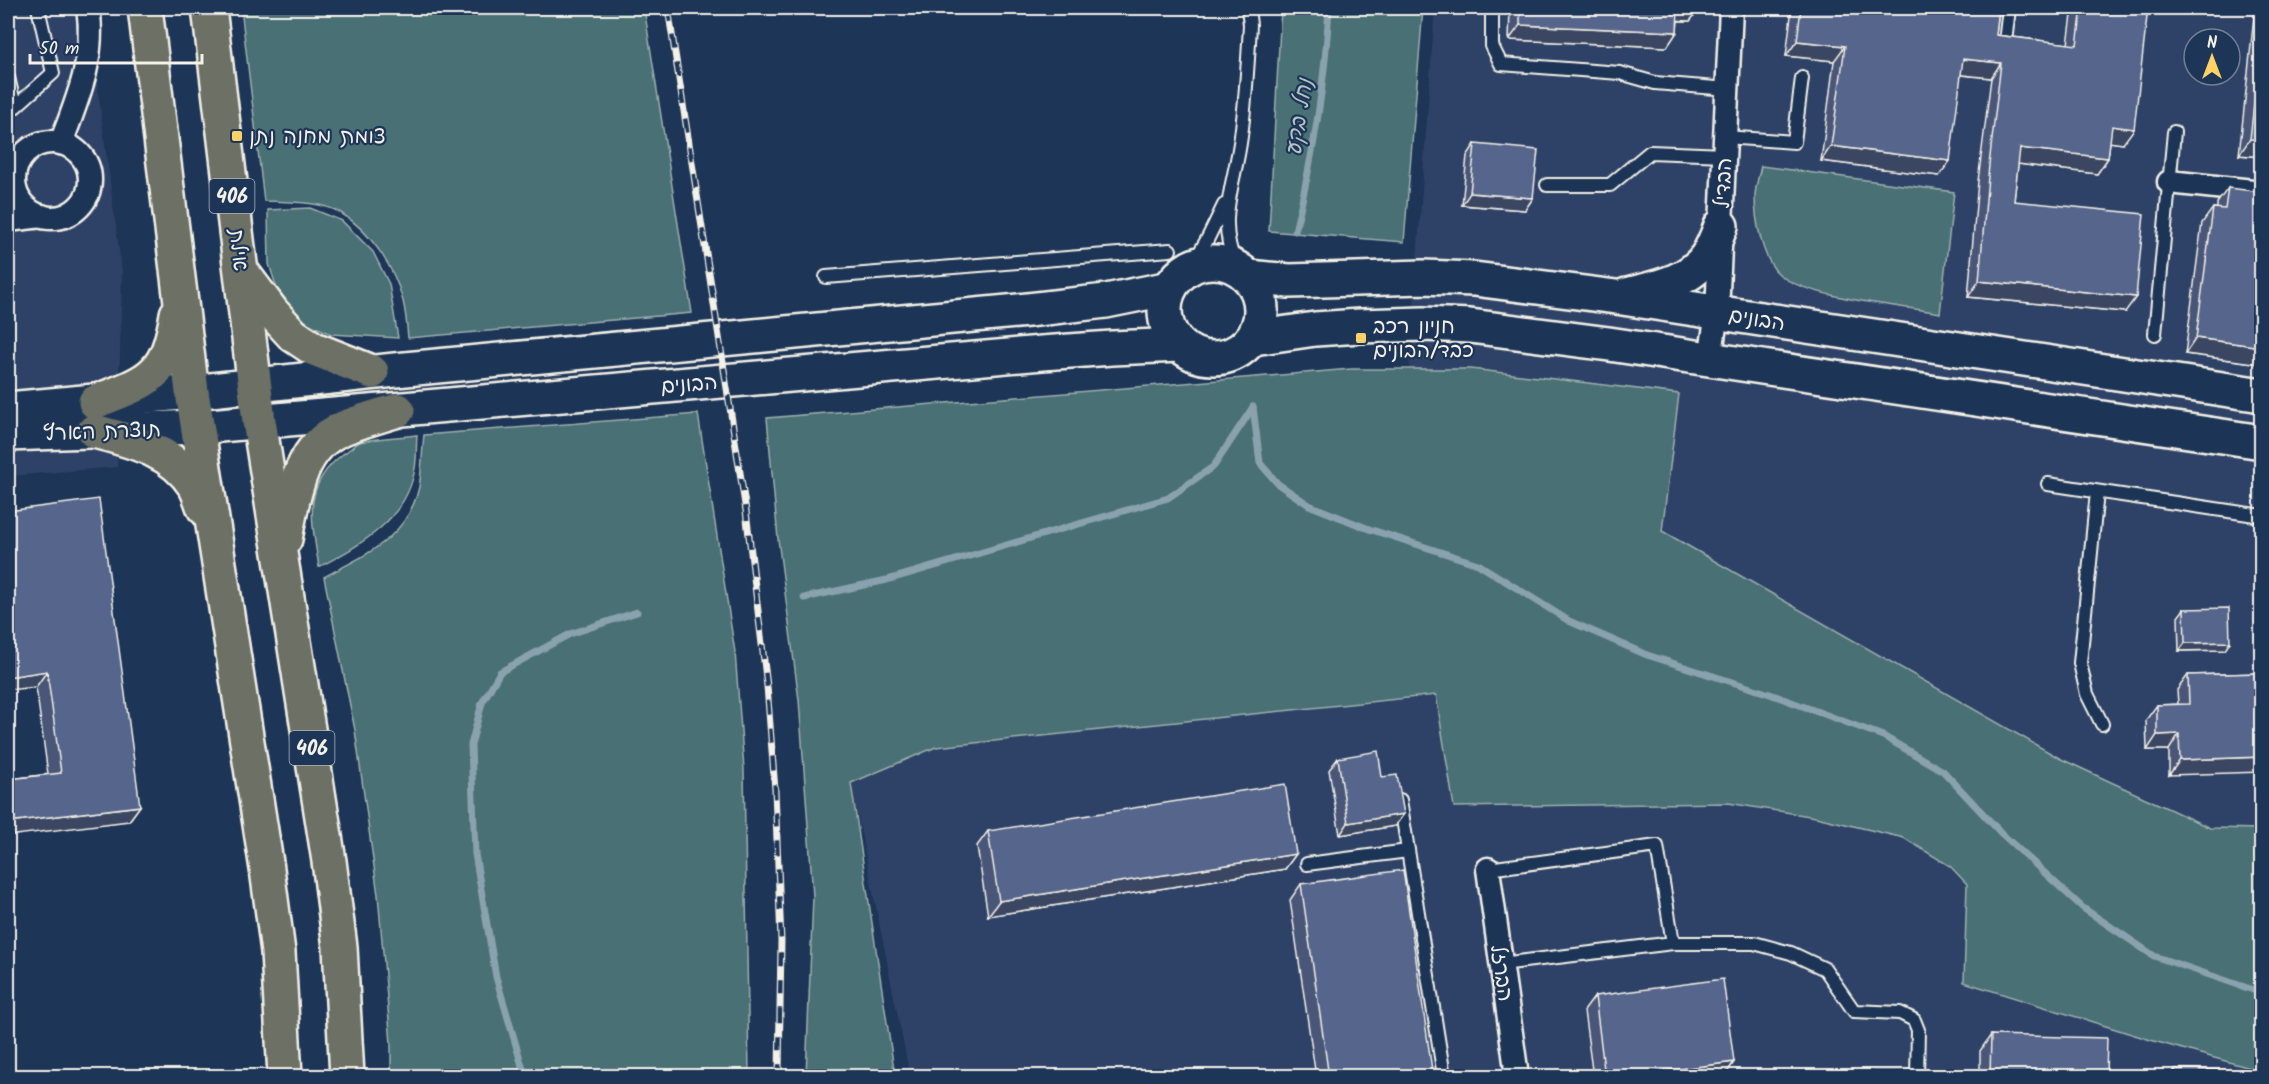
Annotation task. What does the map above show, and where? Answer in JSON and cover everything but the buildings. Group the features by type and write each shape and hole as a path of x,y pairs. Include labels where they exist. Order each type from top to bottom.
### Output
{"main road":[{"path":"145,8 197,428 267,869 278,952 285,1077"},
{"name":"אילת","path":"209,8 259,421"},
{"path":"242,271 272,312 293,335 314,349 372,372"},
{"path":"180,294 172,344 156,373 94,417 171,460 195,486 212,527"},
{"path":"280,561 295,487 304,464 320,443 339,429 398,410"},
{"name":"406","path":"259,421 329,861 340,947 347,1077"}],"street":[{"path":"61,143 87,68 91,35 88,8"},
{"name":"הבדיל","path":"1710,359 1717,313 1731,8"},
{"path":"40,143 61,143 77,151 86,161 90,173 90,186 85,198 77,208 66,215 54,218 42,216 31,212 22,203 11,171 29,149 40,143"},
{"path":"2169,182 2262,192"},
{"path":"8,220 42,216"},
{"path":"1616,297 1665,285 1688,273 1706,258 1721,226"},
{"path":"1206,262 1222,263 1243,273 1258,291 1262,307 1260,323 1253,338 1241,349 1226,357 1210,358 1194,354 1180,345 1165,319 1165,303 1177,268 1206,262"},
{"name":"הבונים","path":"192,392 372,372 1106,301 1177,268"},
{"name":"הבונים","path":"1243,273 1289,281 1474,279 1616,297 2262,394"},
{"path":"1253,338 1315,329 1360,326 1423,324 1470,326 1710,359 2262,442"},
{"name":"הבונים","path":"197,428 1065,351 1180,345"},
{"name":"תוצרת הארץ","path":"8,434 94,417 192,392"},
{"name":"תוצרת הארץ","path":"8,410 197,428"},
{"name":"הברזל","path":"1488,869 1517,1077"}],"lane":[{"path":"8,78 15,107 53,73 38,8"},
{"path":"1243,273 1230,252 1226,236 1227,214 1243,117 1250,25 1248,8"},
{"path":"1492,8 1492,46 1501,64 1620,73 1655,83 1728,89"},
{"path":"2006,34 2009,8"},
{"path":"1546,185 1610,185 1650,152 1794,142 1802,78"},
{"path":"2155,334 2174,132"},
{"path":"826,278 1177,268 1208,238 1231,190"},
{"path":"2048,484 2262,516"},
{"path":"2097,492 2080,663 2087,694 2102,724"},
{"path":"1399,789 1444,1077"},
{"path":"1488,869 1657,846 1673,943"},
{"path":"1307,864 1408,851"},
{"path":"1501,964 1673,943 1754,943 1791,953 1825,969 1854,1011 1900,1013 1914,1020 1918,1030 1917,1077"}],"shaded area":[{"path":"8,8 87,8 122,273 117,467 8,476"},
{"path":"1435,8 2261,8 2261,1076 910,1076 851,783 936,747 1386,693"}],"green space":[{"path":"241,8 644,8 692,313 408,338 404,306 394,276 380,251 362,230 341,213 324,206 264,201"},
{"path":"1281,8 1423,8 1404,242 1269,231"},
{"path":"1761,166 1954,192 1940,313 1832,295 1811,290 1780,275 1768,260 1756,216 1756,185"},
{"path":"310,208 342,221 373,252 389,284 398,338 331,334 301,320 277,289 269,264 268,210"},
{"path":"1351,369 1471,369 1679,394 1662,531 2059,758 2210,828 2261,829 2261,1071 2154,1041 1964,982 1967,884 1950,866 1904,838 1816,817 1728,803 1454,807 1436,695 936,747 851,783 895,1076 806,1076 813,896 799,700 778,539 767,418"},
{"path":"698,414 735,652 744,769 749,1076 391,1076 391,1043 378,895 355,730 324,577 383,543 405,520 419,487 424,435"},
{"path":"417,435 415,468 410,486 392,516 365,540 319,567 312,519 313,505 315,492 330,466 363,441"}],"waterway":[{"name":"נחל בקע","path":"1295,231 1317,120 1325,64 1329,8"},
{"path":"1253,407 1260,463 1278,484 1309,505 1369,529 1478,564 1569,621 1647,655 1770,694 1883,736 1943,771 2002,834 2083,908 2154,956 2262,993"},
{"path":"804,598 887,580 1168,498 1214,466 1253,407"},
{"path":"525,1076 496,977 475,854 471,745 482,703 500,672 570,634 637,612"}],"railway":[{"path":"668,8 746,511 767,686 775,790 781,941 779,1076"}],"place":[{"name":"צומת מחנה נתן","path":"237,136"},
{"name":"חניון רכב כבד/הבונים","path":"1361,338"}]}
